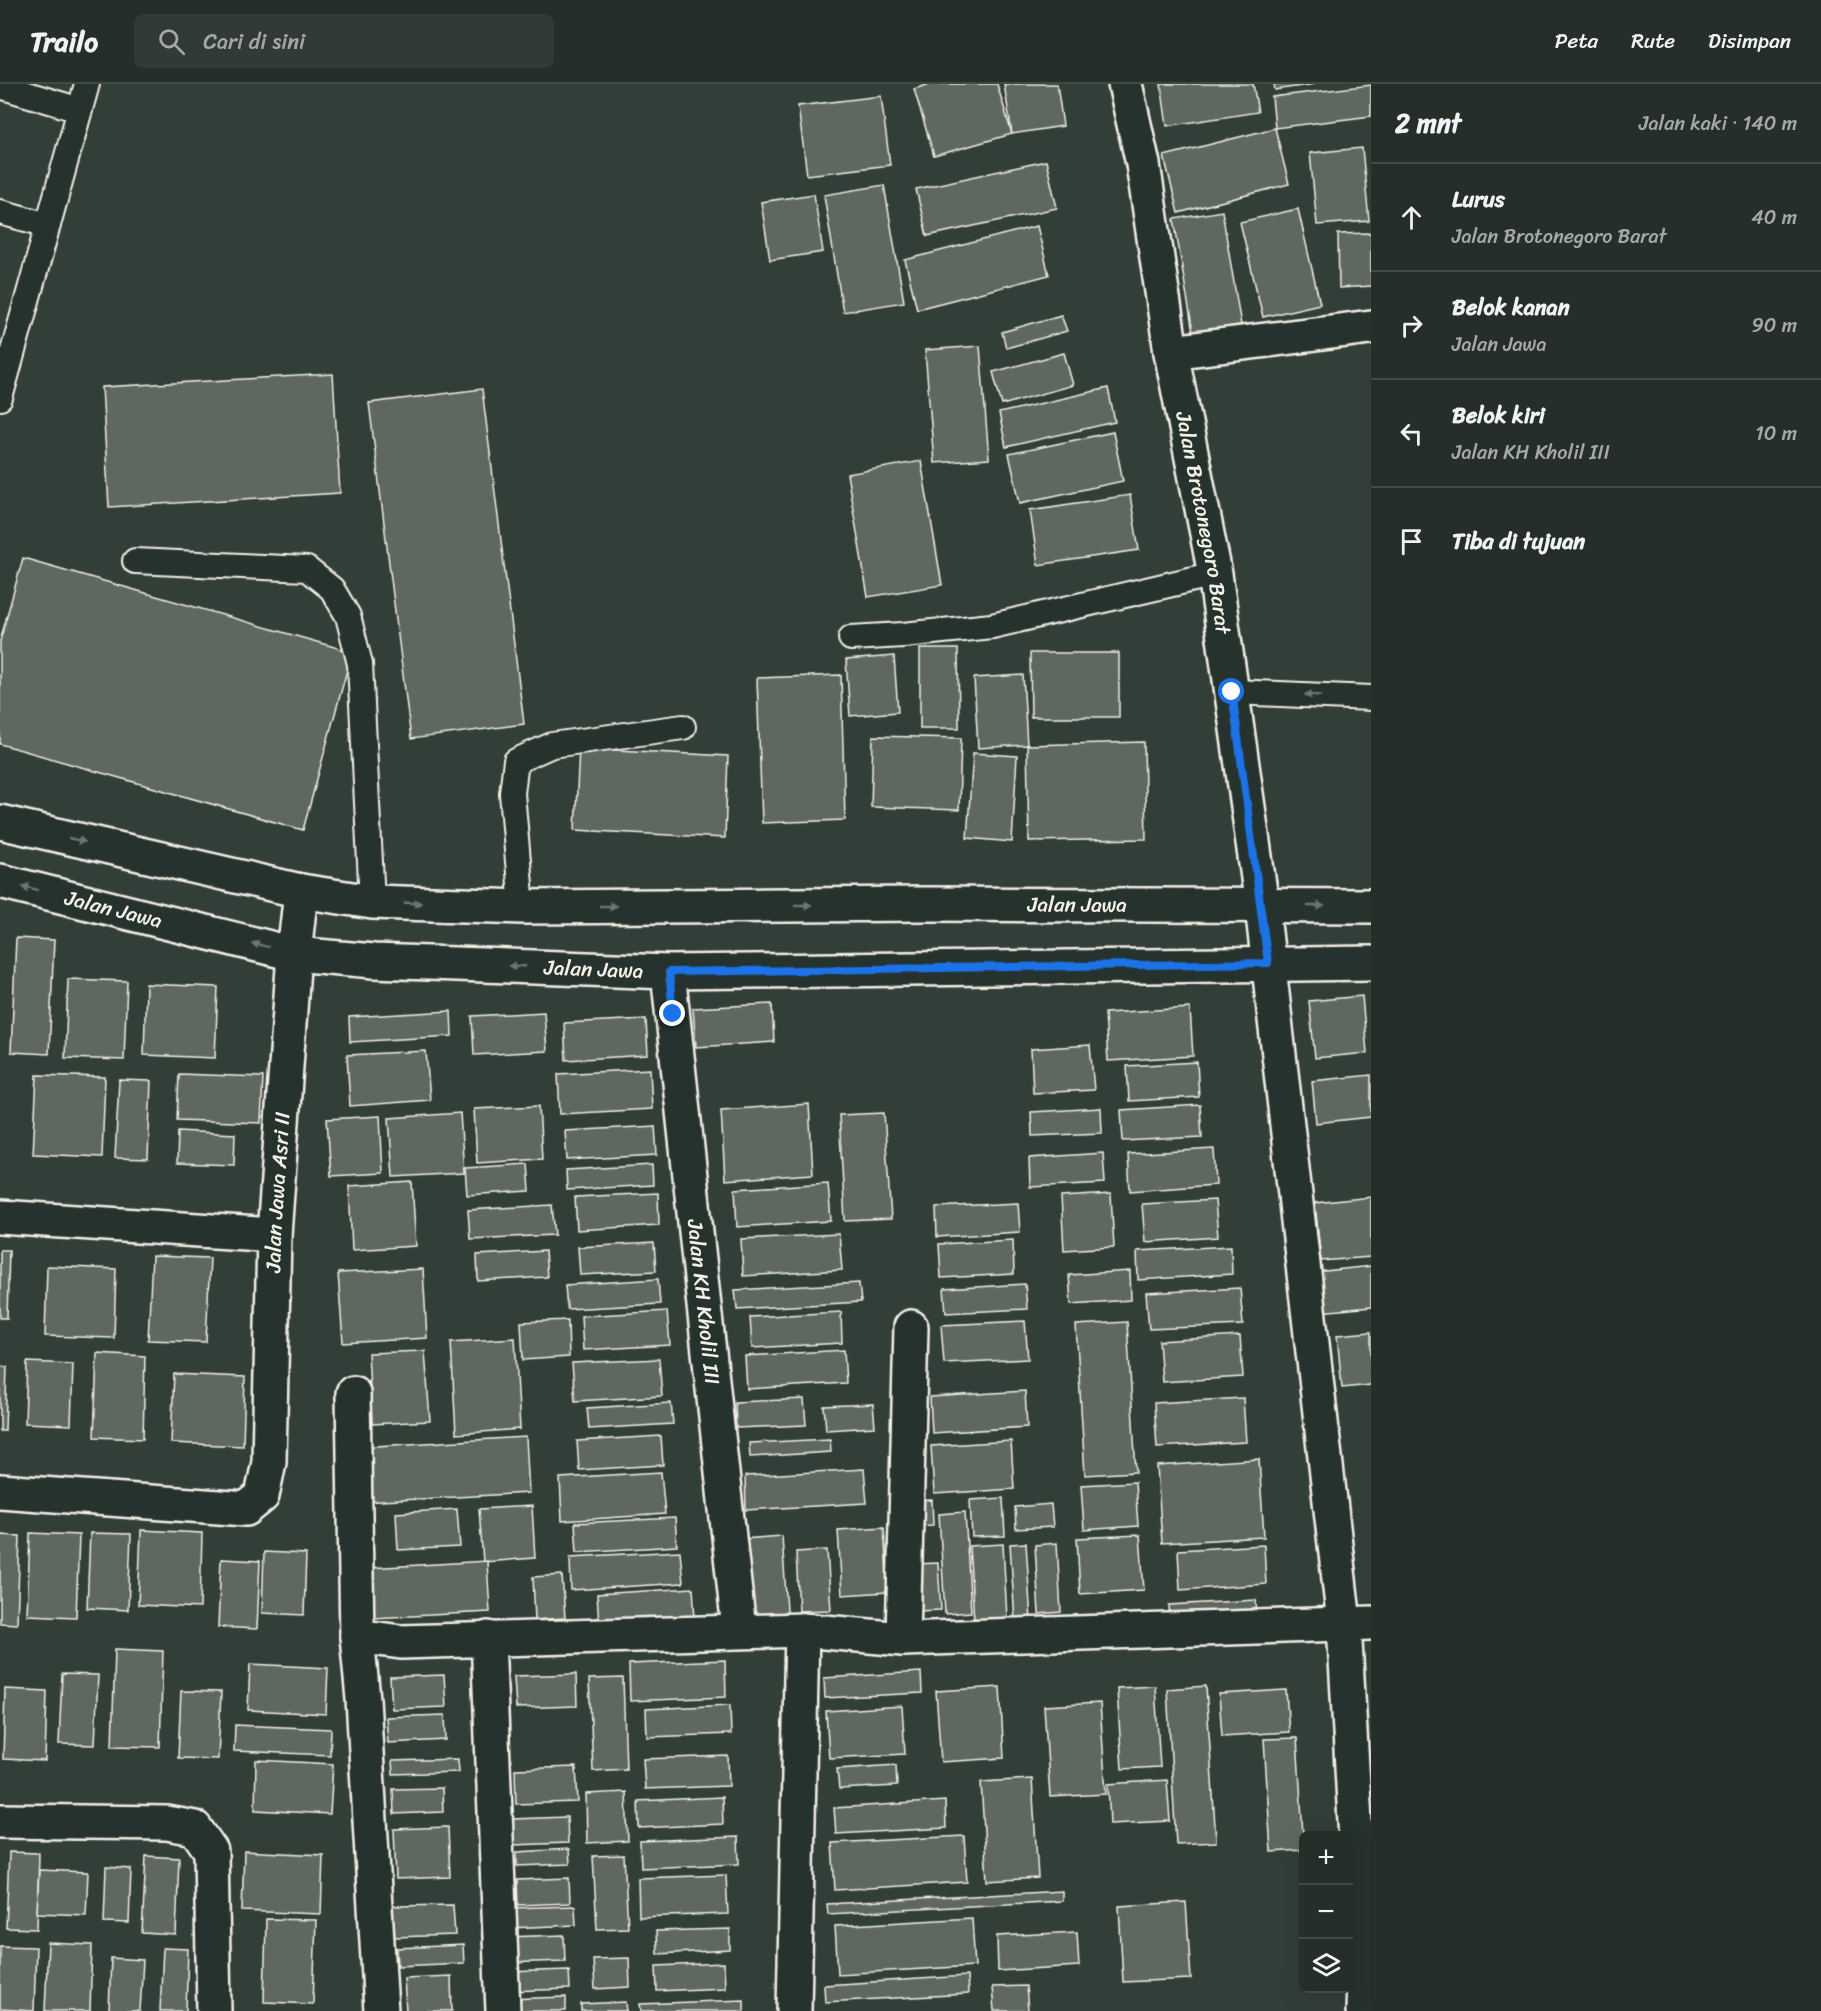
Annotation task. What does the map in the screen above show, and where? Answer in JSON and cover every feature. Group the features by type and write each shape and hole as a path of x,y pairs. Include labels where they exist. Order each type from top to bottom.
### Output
{"street":[{"name":"Jalan Brotonegoro Barat","path":"1125,84 1143,164 1172,352 1215,574 1262,906 1357,1623 1366,1993"},
{"path":"1172,352 1371,327"},
{"name":"Jalan Jawa","path":"0,822 301,891 372,902 522,907 925,904 1371,906"},
{"name":"Jalan Jawa","path":"0,881 294,954 374,961 669,972 1371,963"},
{"name":"Jalan Jawa Asri II","path":"0,1491 246,1509 262,1496 269,1462 274,1234 294,954 301,891"},
{"name":"Jalan KH Kholil III","path":"669,972 739,1630"},
{"path":"0,1217 274,1234"},
{"path":"903,1639 911,1327"},
{"path":"353,1393 357,1636 363,1699 381,2011"},
{"path":"357,1636 401,1642 739,1630 802,1630 903,1639 1357,1623"},
{"path":"794,2011 802,1630"},
{"path":"488,1638 503,2011"},
{"path":"0,1821 167,1822 195,1828 212,1851 213,2011"}],"lane":[{"path":"0,398 8,336 48,225 87,84"},
{"path":"0,86 80,110"},
{"path":"0,212 48,225"},
{"path":"135,561 308,569 332,590 348,616 360,664 372,902"},
{"path":"851,638 992,626 1215,574"},
{"path":"1232,692 1371,698"},
{"path":"522,907 512,793 516,761 552,745 683,727"}],"building":[{"path":"930,84 997,84 1012,134 934,156 914,89"},
{"path":"1004,84 1057,84 1063,126 1012,134"},
{"path":"1161,84 1253,84 1258,112 1167,126"},
{"path":"1274,84 1315,84 1275,90"},
{"path":"1371,85 1371,116 1275,128 1272,97"},
{"path":"881,96 890,165 807,175 798,106"},
{"path":"1275,128 1289,184 1178,213 1164,156"},
{"path":"1362,148 1369,221 1317,225 1310,153"},
{"path":"1046,161 1057,208 927,236 916,189"},
{"path":"884,185 904,302 843,312 824,195"},
{"path":"814,194 823,252 770,260 761,202"},
{"path":"1298,209 1320,304 1263,317 1240,222"},
{"path":"1222,211 1241,325 1193,333 1174,219"},
{"path":"1037,226 1049,275 917,309 905,260"},
{"path":"1371,233 1371,286 1339,288 1338,234"},
{"path":"1061,315 1067,331 1006,348 1002,332"},
{"path":"980,346 989,459 934,463 925,350"},
{"path":"1064,353 1073,385 1002,405 993,372"},
{"path":"333,374 340,493 109,507 102,387"},
{"path":"1108,388 1115,422 1006,447 999,413"},
{"path":"482,389 524,724 411,739 369,403"},
{"path":"1113,432 1123,481 1020,503 1009,454"},
{"path":"921,461 942,585 868,597 847,474"},
{"path":"1130,495 1139,550 1038,565 1030,510"},
{"path":"23,558 352,652 303,830 0,744 0,641"},
{"path":"920,649 958,649 959,728 920,728"},
{"path":"1030,653 1119,653 1119,717 1031,717"},
{"path":"894,656 898,712 850,716 846,660"},
{"path":"841,675 845,820 762,823 757,678"},
{"path":"1023,675 1027,745 978,748 974,678"},
{"path":"873,736 961,738 959,810 871,807"},
{"path":"1144,742 1146,839 1029,841 1027,745"},
{"path":"579,748 728,756 725,838 575,830"},
{"path":"973,753 1017,756 1012,842 967,838"},
{"path":"16,938 54,940 49,1054 11,1052"},
{"path":"68,979 127,981 124,1060 65,1058"},
{"path":"146,984 218,987 215,1058 144,1055"},
{"path":"1362,996 1367,1053 1315,1058 1309,1001"},
{"path":"772,1004 774,1042 696,1047 693,1008"},
{"path":"1190,1008 1193,1056 1108,1061 1105,1013"},
{"path":"451,1011 452,1036 350,1042 349,1017"},
{"path":"544,1012 547,1051 474,1055 472,1016"},
{"path":"646,1019 648,1055 566,1060 564,1023"},
{"path":"1090,1045 1094,1090 1033,1093 1031,1049"},
{"path":"426,1051 430,1100 350,1106 347,1055"},
{"path":"1197,1062 1199,1097 1129,1101 1127,1066"},
{"path":"650,1069 652,1109 560,1114 558,1074"},
{"path":"179,1074 263,1077 261,1123 177,1120"},
{"path":"37,1075 105,1077 102,1157 33,1154"},
{"path":"1371,1075 1371,1117 1316,1123 1312,1081"},
{"path":"119,1080 151,1081 148,1159 115,1158"},
{"path":"809,1104 813,1174 725,1180 721,1110"},
{"path":"1200,1105 1202,1137 1123,1141 1121,1110"},
{"path":"539,1106 542,1159 477,1163 474,1109"},
{"path":"1101,1108 1102,1133 1032,1136 1031,1112"},
{"path":"460,1113 464,1173 393,1177 389,1118"},
{"path":"884,1113 891,1219 845,1221 839,1115"},
{"path":"380,1116 383,1173 331,1176 327,1119"},
{"path":"655,1126 657,1155 567,1160 565,1131"},
{"path":"178,1131 235,1134 234,1165 177,1163"},
{"path":"1214,1149 1216,1185 1130,1191 1128,1154"},
{"path":"1103,1153 1105,1183 1030,1187 1029,1158"},
{"path":"528,1164 530,1191 467,1195 465,1168"},
{"path":"652,1165 653,1185 567,1190 566,1170"},
{"path":"412,1182 416,1246 352,1250 349,1186"},
{"path":"828,1183 831,1221 737,1227 735,1189"},
{"path":"658,1193 659,1225 577,1230 575,1197"},
{"path":"1111,1194 1114,1247 1064,1250 1061,1197"},
{"path":"1371,1197 1371,1257 1321,1261 1315,1203"},
{"path":"1215,1200 1218,1237 1145,1242 1142,1204"},
{"path":"1018,1203 1020,1232 937,1237 936,1207"},
{"path":"552,1205 555,1235 470,1239 468,1210"},
{"path":"839,1234 842,1270 743,1276 741,1239"},
{"path":"1013,1240 1014,1274 941,1278 939,1244"},
{"path":"654,1243 656,1271 580,1275 578,1247"},
{"path":"1231,1246 1232,1274 1138,1280 1137,1251"},
{"path":"0,1250 9,1250 7,1318 0,1318"},
{"path":"545,1251 547,1277 478,1281 477,1255"},
{"path":"152,1256 210,1258 206,1342 148,1340"},
{"path":"47,1266 116,1269 114,1338 45,1336"},
{"path":"1371,1266 1371,1307 1320,1312 1316,1272"},
{"path":"423,1269 427,1338 343,1343 338,1273"},
{"path":"1130,1271 1131,1300 1071,1304 1069,1275"},
{"path":"658,1279 660,1304 567,1309 565,1285"},
{"path":"859,1283 861,1302 737,1309 735,1290"},
{"path":"1025,1284 1027,1309 946,1313 944,1289"},
{"path":"1240,1288 1243,1325 1149,1329 1146,1293"},
{"path":"667,1311 670,1345 583,1350 581,1316"},
{"path":"841,1312 842,1343 752,1348 750,1317"},
{"path":"568,1320 569,1357 523,1360 521,1322"},
{"path":"1025,1321 1028,1359 944,1363 941,1325"},
{"path":"1127,1322 1136,1472 1085,1475 1076,1325"},
{"path":"1371,1332 1371,1385 1342,1388 1337,1335"},
{"path":"1240,1336 1243,1377 1162,1382 1159,1341"},
{"path":"515,1338 520,1429 456,1434 451,1342"},
{"path":"844,1350 846,1383 747,1389 745,1356"},
{"path":"425,1351 430,1421 372,1424 368,1353"},
{"path":"97,1353 145,1356 143,1439 94,1437"},
{"path":"659,1359 662,1396 575,1401 572,1363"},
{"path":"27,1362 73,1364 71,1425 25,1423"},
{"path":"0,1366 7,1367 5,1431 0,1431"},
{"path":"174,1374 245,1377 243,1446 171,1443"},
{"path":"1025,1391 1027,1427 932,1433 930,1397"},
{"path":"1243,1398 1246,1442 1157,1447 1154,1403"},
{"path":"804,1399 806,1425 736,1428 735,1402"},
{"path":"671,1403 673,1424 589,1429 587,1408"},
{"path":"873,1404 875,1427 826,1430 824,1406"},
{"path":"661,1436 663,1465 579,1470 577,1441"},
{"path":"526,1437 529,1493 363,1502 359,1447"},
{"path":"830,1439 831,1452 750,1457 749,1443"},
{"path":"1011,1441 1014,1489 934,1494 931,1446"},
{"path":"1259,1459 1264,1537 1162,1543 1157,1466"},
{"path":"864,1469 867,1503 746,1510 745,1476"},
{"path":"661,1472 665,1514 562,1521 560,1478"},
{"path":"1135,1482 1138,1526 1084,1530 1081,1485"},
{"path":"1003,1498 1005,1536 972,1537 970,1500"},
{"path":"932,1500 933,1525 911,1526 910,1501"},
{"path":"1051,1504 1053,1527 1016,1529 1015,1507"},
{"path":"532,1506 535,1558 483,1562 479,1509"},
{"path":"457,1509 460,1547 398,1550 396,1513"},
{"path":"965,1512 971,1612 945,1614 939,1514"},
{"path":"675,1518 677,1546 577,1552 575,1523"},
{"path":"884,1527 888,1592 842,1595 838,1530"},
{"path":"141,1530 202,1533 200,1608 138,1605"},
{"path":"30,1533 79,1535 76,1617 27,1615"},
{"path":"90,1533 131,1534 128,1610 87,1608"},
{"path":"0,1535 20,1536 17,1624 0,1623"},
{"path":"1140,1535 1144,1590 1080,1594 1077,1538"},
{"path":"782,1536 788,1625 749,1626 743,1539"},
{"path":"1026,1543 1031,1621 1015,1622 1010,1544"},
{"path":"1057,1543 1061,1612 1039,1614 1035,1545"},
{"path":"1003,1544 1007,1618 974,1620 969,1546"},
{"path":"1264,1545 1266,1584 1180,1590 1178,1550"},
{"path":"827,1550 831,1610 799,1611 796,1552"},
{"path":"680,1551 683,1583 571,1590 570,1557"},
{"path":"264,1552 306,1554 304,1615 262,1613"},
{"path":"221,1559 260,1561 257,1629 218,1627"},
{"path":"487,1561 490,1612 372,1618 369,1568"},
{"path":"938,1563 941,1610 917,1611 914,1564"},
{"path":"562,1575 565,1618 535,1620 533,1577"},
{"path":"693,1588 695,1619 599,1625 597,1594"},
{"path":"1256,1600 1257,1620 1170,1625 1169,1605"},
{"path":"115,1649 163,1651 160,1747 112,1746"},
{"path":"725,1660 726,1697 630,1701 629,1664"},
{"path":"250,1664 328,1668 326,1714 248,1710"},
{"path":"921,1672 922,1693 825,1698 824,1678"},
{"path":"62,1674 98,1675 95,1745 59,1744"},
{"path":"576,1674 577,1706 516,1708 514,1676"},
{"path":"444,1675 446,1707 392,1709 390,1677"},
{"path":"623,1678 626,1769 593,1771 589,1679"},
{"path":"1155,1686 1160,1767 1122,1769 1117,1688"},
{"path":"1206,1686 1216,1842 1176,1844 1167,1689"},
{"path":"1000,1687 1004,1758 941,1762 936,1691"},
{"path":"5,1689 47,1691 45,1761 3,1759"},
{"path":"1286,1690 1289,1732 1222,1736 1219,1694"},
{"path":"181,1691 221,1692 218,1759 178,1758"},
{"path":"1100,1703 1106,1794 1050,1797 1044,1706"},
{"path":"730,1705 731,1734 647,1737 646,1709"},
{"path":"902,1706 905,1754 829,1758 826,1711"},
{"path":"445,1715 446,1740 388,1743 386,1717"},
{"path":"235,1725 331,1729 330,1755 234,1751"},
{"path":"1297,1738 1303,1831 1299,1831 1299,1850 1271,1852 1264,1739"},
{"path":"728,1756 729,1786 645,1789 643,1759"},
{"path":"458,1759 459,1772 393,1774 392,1761"},
{"path":"256,1760 333,1764 330,1814 255,1810"},
{"path":"896,1765 897,1786 839,1789 837,1769"},
{"path":"576,1767 578,1802 516,1804 515,1769"},
{"path":"1032,1779 1038,1878 987,1881 981,1782"},
{"path":"1167,1780 1170,1821 1110,1824 1108,1784"},
{"path":"442,1788 443,1812 394,1814 393,1789"},
{"path":"626,1792 628,1841 587,1843 586,1794"},
{"path":"722,1797 723,1824 639,1828 638,1801"},
{"path":"945,1801 946,1828 836,1834 834,1808"},
{"path":"567,1817 568,1843 513,1845 512,1819"},
{"path":"448,1827 450,1877 396,1879 394,1829"},
{"path":"964,1836 967,1882 835,1890 832,1843"},
{"path":"738,1837 739,1864 641,1868 640,1841"},
{"path":"569,1849 570,1864 517,1866 517,1852"},
{"path":"244,1851 323,1855 321,1914 242,1911"},
{"path":"9,1852 39,1853 37,1929 6,1928"},
{"path":"624,1855 628,1928 597,1929 593,1856"},
{"path":"146,1856 179,1858 176,1935 142,1933"},
{"path":"106,1867 131,1869 129,1923 104,1922"},
{"path":"39,1870 88,1872 86,1915 37,1913"},
{"path":"726,1875 728,1914 639,1917 638,1878"},
{"path":"569,1878 570,1903 518,1905 517,1880"},
{"path":"1062,1891 1062,1901 828,1914 827,1904"},
{"path":"1186,1902 1191,1979 1123,1982 1119,1906"},
{"path":"453,1905 455,1935 394,1937 393,1906"},
{"path":"575,1906 576,1925 509,1928 509,1908"},
{"path":"972,1918 975,1966 838,1974 835,1926"},
{"path":"266,1919 316,1920 313,2004 264,2002"},
{"path":"730,1929 730,1950 657,1954 656,1931"},
{"path":"1077,1932 1079,1966 998,1971 997,1936"},
{"path":"564,1935 565,1961 506,1963 505,1937"},
{"path":"48,1943 92,1945 90,2011 45,2011"},
{"path":"463,1945 464,1963 398,1966 397,1948"},
{"path":"0,1946 36,1947 34,2011 0,2009"},
{"path":"163,1948 188,1949 186,2011 160,2011"},
{"path":"111,1958 143,1960 140,2011 109,2011"},
{"path":"629,1958 630,1987 595,1989 593,1959"},
{"path":"724,1963 725,1988 657,1991 656,1966"},
{"path":"569,1970 570,1989 506,1991 505,1972"},
{"path":"451,1976 452,2011 406,2011 404,1978"},
{"path":"967,1976 968,1994 825,2002 824,1985"},
{"path":"1026,1986 1028,2011 994,2011 992,1987"},
{"path":"566,1997 566,2011 507,2011 506,1999"},
{"path":"744,2000 744,2011 641,2011 640,2004"},
{"path":"626,2002 627,2011 581,2011 581,2004"}],"route":[{"path":"673,1014 669,972 1268,963 1232,692"}]}
